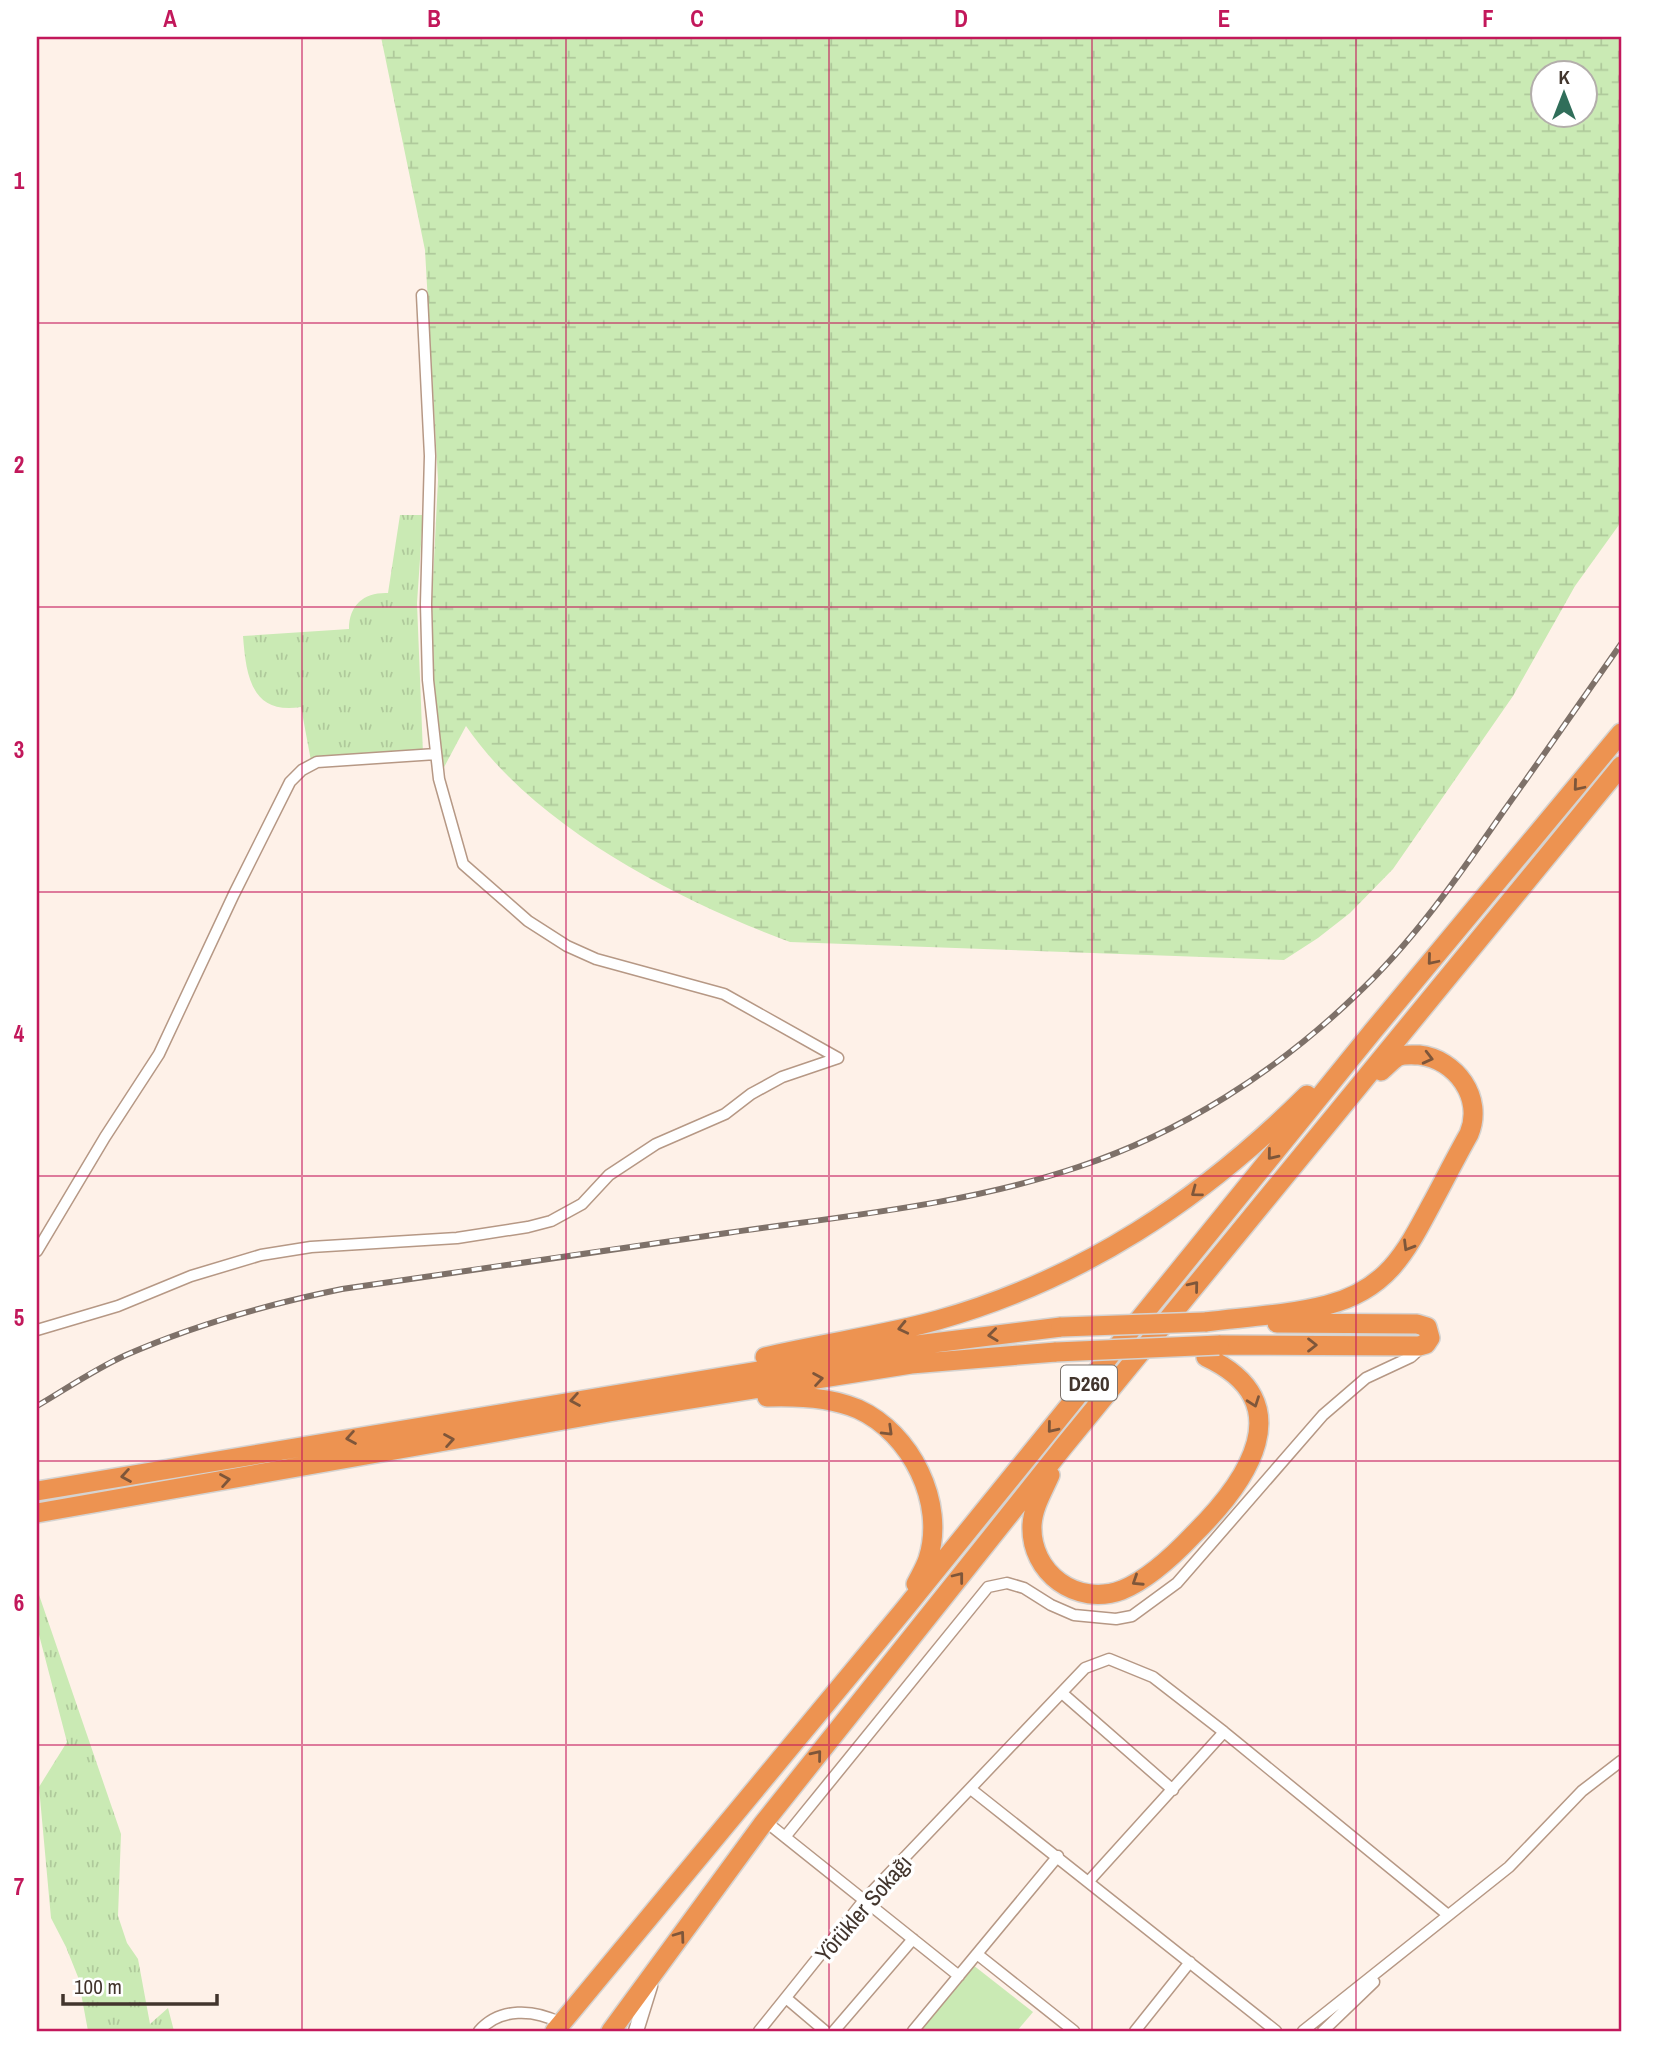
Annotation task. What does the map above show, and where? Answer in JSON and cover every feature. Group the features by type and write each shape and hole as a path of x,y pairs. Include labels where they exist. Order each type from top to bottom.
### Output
{"highway":[{"name":"D260","path":"558,2027 903,1611 1373,1031 1621,733"},
{"name":"D260","path":"611,2031 765,1821 1064,1446 1621,766"},
{"path":"606,1404 778,1354 936,1320 998,1300 1053,1278 1139,1231 1212,1180 1276,1125 1373,1031"},
{"path":"1205,1322 1327,1305 1362,1291 1383,1277 1406,1250 1469,1134 1474,1113 1468,1090 1456,1072 1438,1060 1415,1055 1397,1057 1334,1115"},
{"name":"D260","path":"37,1513 909,1346 1061,1327 1205,1322"},
{"path":"1205,1322 1417,1324 1424,1325 1429,1330 1429,1341 1423,1345 1213,1351"},
{"name":"D260","path":"37,1492 606,1404 911,1364 1056,1352 1213,1351"},
{"path":"1064,1446 1035,1509 1032,1534 1035,1551 1049,1575 1065,1586 1098,1595 1120,1591 1152,1571 1202,1526 1230,1492 1254,1450 1259,1423 1251,1394 1237,1374 1213,1351"},
{"path":"606,1404 786,1397 838,1403 858,1409 875,1419 913,1459 930,1504 931,1535 928,1559 903,1611"}],"street":[{"path":"37,1330 118,1307 191,1276 261,1255 311,1247 457,1238 551,1221 582,1204 609,1175 656,1144 725,1114 751,1094 782,1077 838,1058 724,994 596,959 567,946 540,930 463,864 439,779 427,642 430,456 422,295"},
{"path":"37,1251 105,1137 159,1054 217,928 290,782 302,770 317,762 436,754"},
{"path":"785,1837 988,1587 1007,1583 1024,1588 1051,1605 1074,1615 1116,1619 1132,1616 1177,1583 1323,1415 1366,1378 1403,1362 1423,1345"},
{"name":"Yörükler Sokağı","path":"760,2031 865,1899 972,1790 1085,1668 1110,1659 1153,1677 1448,1915"},
{"path":"1062,1693 1173,1790"},
{"path":"1089,1881 1224,1732"},
{"path":"1303,2031 1509,1867 1582,1791 1621,1761"},
{"path":"972,1790 1276,2031"},
{"path":"765,1821 959,1976"},
{"path":"913,2031 1058,1856"},
{"path":"1323,2031 1419,1937"},
{"path":"834,2031 913,1939"},
{"path":"977,1954 1074,2031"},
{"path":"1135,2031 1190,1962"},
{"path":"636,2031 639,2014 657,1968"},
{"path":"786,1998 825,2031"},
{"path":"479,2031 487,2021 519,2012 541,2015 558,2027"}],"green space":[{"path":"381,37 1618,37 1621,41 1621,522 1575,586 1513,696 1393,869 1350,913 1284,960 790,942 701,905 656,882 569,828 495,763 466,726 442,771 434,686 432,600 438,480 425,250"},
{"path":"400,515 423,515 417,603 423,754 311,761 301,707 284,708 271,705 261,698 249,678 243,636 349,629 352,613 360,601 372,595 388,593"},
{"path":"37,1589 121,1834 118,1916 127,1943 138,1959 150,2024 168,2008 174,2031 88,2031 78,1977 51,1918 39,1787 67,1742 37,1627"},
{"path":"973,1965 1033,2012 1017,2031 919,2031"}],"railway":[{"path":"37,1406 103,1366 152,1344 232,1316 287,1301 342,1289 948,1200 992,1191 1078,1167 1154,1136 1226,1097 1293,1050 1355,996 1396,954 1452,885 1621,644"}]}
